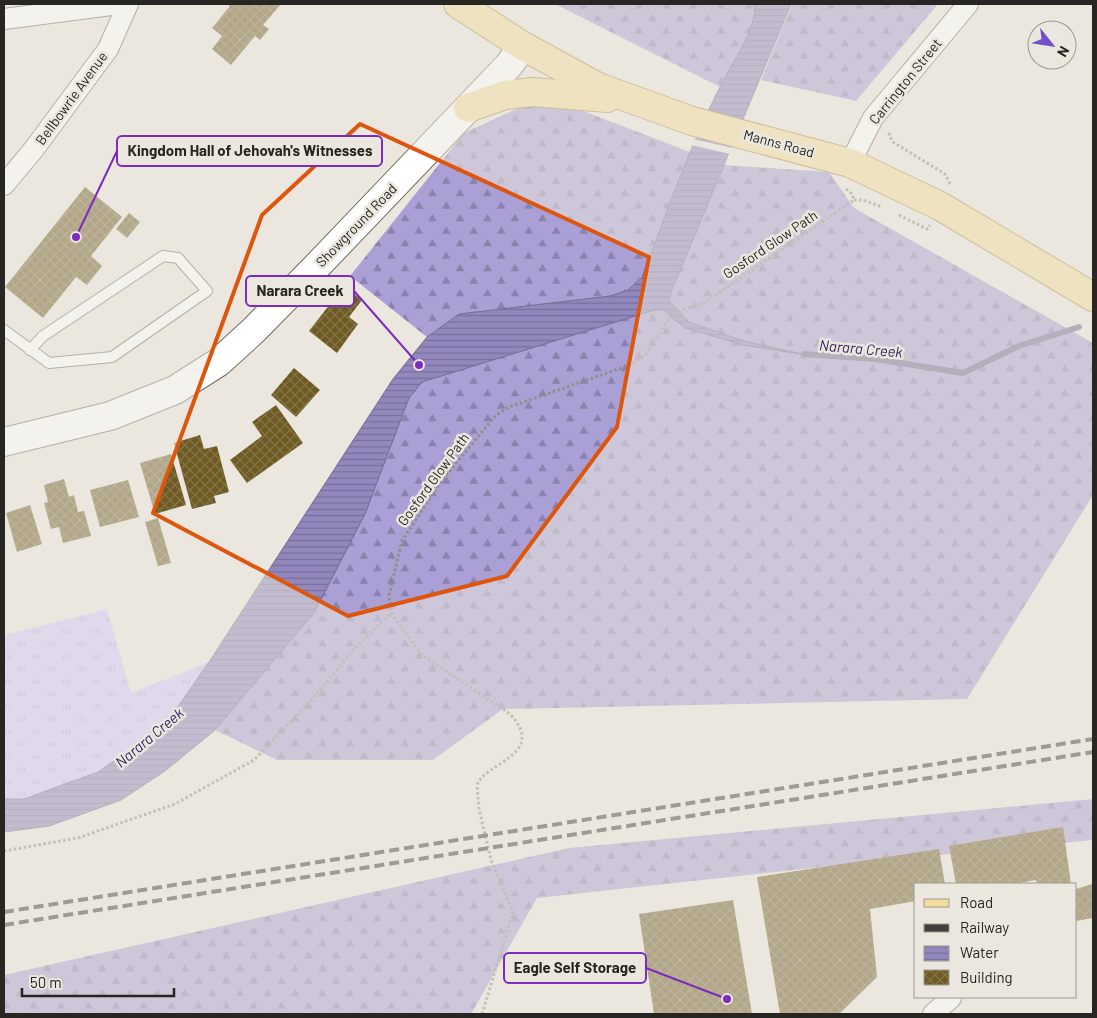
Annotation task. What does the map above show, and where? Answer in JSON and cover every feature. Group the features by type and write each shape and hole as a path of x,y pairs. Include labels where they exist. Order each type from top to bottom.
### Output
{"main road":[{"name":"Manns Road","path":"458,4 523,46 598,87 692,121 850,163 940,206 1093,297"},
{"path":"468,108 505,95 532,92 571,94 638,102"}],"street":[{"path":"4,19 118,4"},
{"name":"Bellbowrie Avenue","path":"4,185 34,149 108,48 128,4"},
{"name":"Carrington Street","path":"850,163 873,118 968,4"},
{"name":"Showground Road","path":"4,442 110,416 175,390 218,362 254,330 317,266 509,65 523,46"},
{"path":"933,1014 950,998"}],"lane":[{"path":"4,330 30,350 49,363 112,357 207,291 178,258 163,256 43,336 30,350"}],"path":[{"path":"889,135 893,142 928,162 949,179 950,187 940,206"},
{"name":"Gosford Glow Path","path":"391,613 388,595 402,541 440,483 494,416 509,407 630,365 645,355 668,320 682,310 704,303 854,200"},
{"path":"4,851 78,838 166,807 254,760 311,701 353,650 391,613 422,655 510,714 516,721 520,732 520,744 513,755 485,774 477,785 479,809 491,860 513,912 482,1014"}],"highlighted area":[{"path":"360,124 649,257 617,427 507,576 348,616 153,513 262,215"}],"green space":[{"path":"555,4 754,4 755,13 749,34 720,87"},
{"path":"792,4 938,4 856,101 761,80"},
{"path":"544,96 690,152 642,276 628,290 610,296 459,314 427,337 350,276 464,133"},
{"path":"723,165 829,172 854,208 1093,343 1093,495 967,699 503,709 433,760 277,760 215,730 314,613 379,473 409,398 422,382 662,309 685,328 743,345 800,353 744,341 689,322 669,301"},
{"path":"107,609 131,693 209,662 173,712 126,752 98,772 24,799 4,799 4,635"},
{"path":"1093,799 1093,840 866,862 537,898 471,1014 4,1014 4,975 569,848"}],"water":[{"path":"754,4 791,4 671,292 669,301 689,322 744,341 812,356 743,345 685,328 662,309 422,382 409,398 365,514 314,613 215,730 165,771 121,800 49,826 4,832 4,799 24,799 98,772 126,752 174,712 209,662 393,379 427,337 459,314 610,296 628,290 642,277 704,120 751,28 755,11"}],"pier":[{"path":"693,139 733,148 730,154 691,145"}],"building":[{"path":"226,4 281,4 263,25 269,29 260,40 255,36 231,65 212,49 222,36 212,28 230,6"},
{"path":"85,187 122,217 91,256 102,266 87,285 76,277 43,318 5,287"},
{"path":"129,213 140,222 127,238 116,229"},
{"path":"344,286 362,300 349,317 358,324 337,353 309,331"},
{"path":"294,368 320,390 296,417 271,395"},
{"path":"276,405 303,443 247,483 230,460 262,436 252,422"},
{"path":"200,435 204,449 217,446 229,492 214,496 216,503 192,509 174,443"},
{"path":"171,454 186,505 155,514 140,463"},
{"path":"64,479 69,497 74,495 78,512 84,511 91,536 63,543 59,527 51,529 44,503 48,502 44,485"},
{"path":"128,480 139,517 100,527 90,490"},
{"path":"30,505 42,544 17,552 6,513"},
{"path":"158,518 171,563 158,566 145,522"},
{"path":"1063,827 1071,883 1037,883 1036,880 1019,883 956,883 949,846"},
{"path":"939,849 945,883 914,883 914,901 870,909 877,977 839,1014 780,1014 757,877"},
{"path":"1092,884 1093,918 1077,921 1077,889"},
{"path":"733,900 752,1014 654,1014 639,914"}],"waterway":[{"name":"Narara Creek","path":"804,354 875,359 963,373 1019,346 1079,327"}],"railway":[{"path":"4,912 1093,739"},
{"path":"4,925 1093,752"}],"place":[{"name":"Kingdom Hall of Jehovah's Witnesses","path":"76,237"},
{"name":"Narara Creek","path":"419,365"},
{"name":"Eagle Self Storage","path":"727,999"}]}
